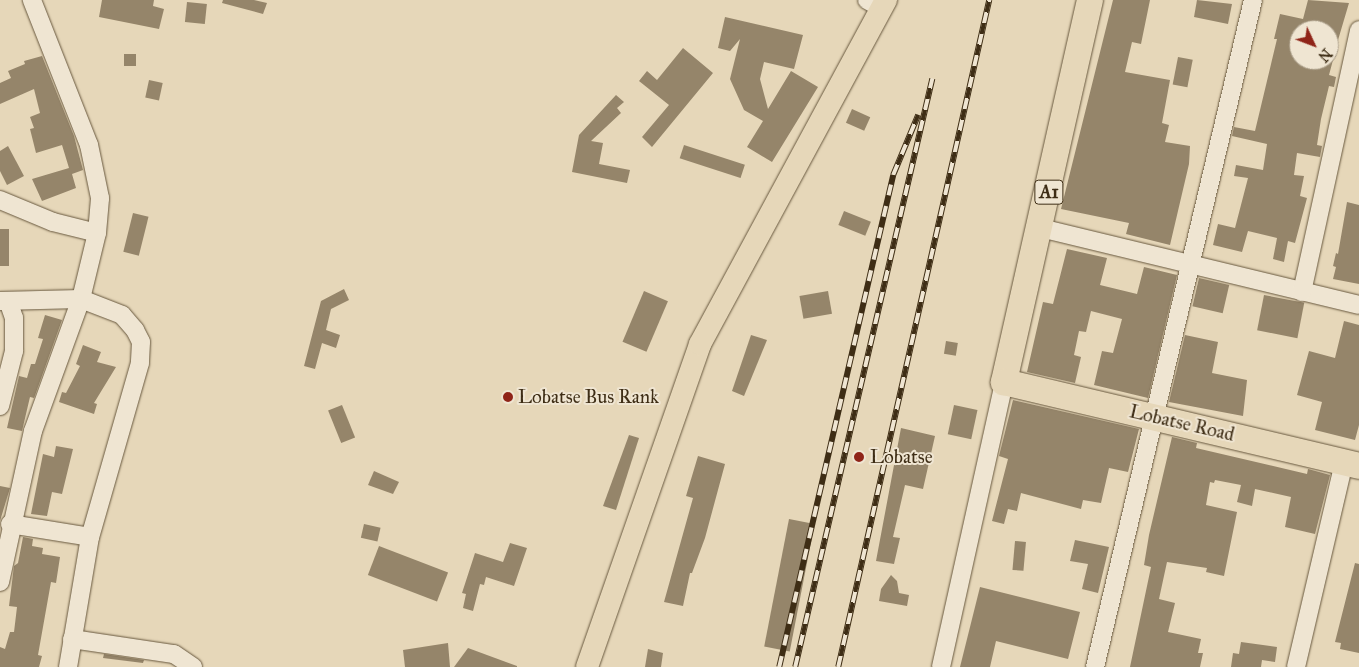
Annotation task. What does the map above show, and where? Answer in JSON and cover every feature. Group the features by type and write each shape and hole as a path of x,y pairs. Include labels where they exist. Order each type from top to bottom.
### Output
{"highway":[{"name":"A1","path":"1004,382 1090,0"},
{"name":"Lobatse Road","path":"1004,382 1352,464"}],"main road":[{"path":"587,667 700,344 878,3"}],"street":[{"path":"0,582 10,524 34,431 81,299 97,233 100,198 96,171 32,0"},
{"path":"1095,667 1156,417 1253,0"},
{"path":"1302,292 1359,30"},
{"path":"0,200 53,222 97,233"},
{"path":"1040,228 1190,266 1359,305"},
{"path":"0,406 14,350 14,318 4,301 81,299 122,315 135,330 140,342 140,363 90,537 68,667"},
{"path":"941,667 1004,382"},
{"path":"1296,667 1352,464"},
{"path":"10,524 90,537"},
{"path":"72,639 174,654 193,667"}],"building":[{"path":"102,0 154,0 153,6 164,9 159,29 99,17"},
{"path":"223,0 254,0 267,3 263,14 222,3"},
{"path":"1113,0 1150,0 1141,44 1132,42 1125,72 1170,80 1162,123 1169,125 1165,142 1190,146 1189,164 1170,245 1126,234 1129,223 1061,209"},
{"path":"1197,0 1232,4 1228,24 1194,17"},
{"path":"1308,0 1349,3 1339,37 1339,20 1289,20 1289,70 1330,70 1329,75 1336,77 1334,87 1329,86 1321,119 1317,145 1322,146 1320,157 1297,153 1294,175 1304,176 1300,196 1307,198 1295,243 1288,241 1284,262 1273,259 1277,238 1248,231 1242,252 1213,245 1218,224 1235,228 1248,178 1234,176 1236,165 1263,170 1267,144 1232,136 1234,127 1255,131 1277,39 1274,39 1280,14 1303,19"},
{"path":"187,2 207,4 205,24 185,22"},
{"path":"725,17 803,35 794,69 764,62 760,79 768,109 791,71 818,87 772,162 747,147 763,121 744,110 730,79 740,39 730,51 718,48"},
{"path":"683,48 713,73 652,147 642,137 669,105 639,81 647,71 657,80"},
{"path":"124,54 136,54 136,66 124,66"},
{"path":"42,56 74,136 83,170 72,174 76,188 42,201 32,179 69,168 62,145 36,153 30,129 34,128 30,117 40,113 34,89 0,104 0,83 11,78 8,71 25,64 24,61"},
{"path":"1178,57 1193,60 1187,87 1173,84"},
{"path":"149,80 163,83 159,101 145,98"},
{"path":"616,95 624,102 617,108 621,113 591,141 603,143 599,164 630,170 627,183 572,172 579,135"},
{"path":"852,109 870,117 864,131 846,123"},
{"path":"684,145 745,165 741,178 680,158"},
{"path":"8,146 24,176 7,185 0,171 0,151"},
{"path":"1347,202 1359,205 1359,284 1333,279 1336,267 1333,266 1336,253 1338,254"},
{"path":"844,211 871,222 865,236 838,225"},
{"path":"133,213 149,217 139,256 123,252"},
{"path":"0,229 9,229 9,266 0,266"},
{"path":"1067,249 1107,258 1100,285 1137,294 1144,267 1177,275 1148,398 1094,385 1102,351 1113,353 1122,319 1091,311 1086,332 1079,331 1074,355 1081,357 1075,383 1027,372 1043,302 1053,304"},
{"path":"1199,278 1229,285 1223,313 1192,306"},
{"path":"344,289 349,300 331,309 326,330 340,335 336,348 322,343 315,369 304,366 321,301"},
{"path":"644,291 668,301 646,352 623,342"},
{"path":"828,291 832,314 803,319 799,296"},
{"path":"1264,295 1304,303 1297,338 1257,330"},
{"path":"45,315 62,320 34,398 30,397 22,431 7,428 19,376 27,378 31,364 35,364 43,339 38,338"},
{"path":"1344,321 1359,325 1359,425 1355,440 1315,430 1322,402 1297,395 1309,351 1335,358"},
{"path":"751,335 767,340 744,396 732,391"},
{"path":"1185,335 1218,342 1212,373 1247,380 1243,416 1169,402"},
{"path":"946,341 958,343 956,356 944,354"},
{"path":"83,345 101,352 97,362 116,367 94,403 97,404 94,414 59,402 62,392 66,393 80,366 76,364"},
{"path":"1013,400 1139,429 1128,472 1109,468 1101,503 1083,500 1081,509 1021,493 1017,511 1008,509 1004,524 992,521 1008,459 999,456"},
{"path":"342,405 355,437 341,443 328,411"},
{"path":"954,405 977,410 971,439 948,434"},
{"path":"901,428 935,436 923,489 905,485 893,537 900,538 894,564 876,561"},
{"path":"629,435 639,438 616,510 603,506"},
{"path":"1172,437 1197,443 1196,448 1307,474 1308,469 1330,475 1315,534 1285,527 1291,497 1255,489 1252,506 1237,502 1241,485 1215,480 1214,483 1210,482 1206,505 1237,512 1224,576 1206,572 1207,568 1167,562 1159,599 1175,603 1168,632 1201,639 1198,653 1203,653 1200,667 1130,667 1151,567 1144,565 1149,535"},
{"path":"56,446 73,449 62,494 52,492 47,516 31,514 43,454 54,457"},
{"path":"698,456 725,464 705,538 692,573 690,573 683,606 664,602 693,498 686,496"},
{"path":"374,471 399,482 393,494 368,485"},
{"path":"0,486 10,488 0,521"},
{"path":"789,519 815,524 790,652 764,647"},
{"path":"364,524 381,528 377,541 361,538"},
{"path":"23,537 33,539 32,546 43,548 42,554 60,557 56,583 51,582 38,655 42,656 39,667 0,667 0,647 5,649 10,632 14,632 17,607 9,606 14,566 18,563"},
{"path":"1075,540 1109,547 1098,593 1082,589 1088,564 1070,561"},
{"path":"1015,541 1026,542 1023,571 1012,570"},
{"path":"510,543 527,548 514,586 486,577 484,585 480,584 473,611 463,608 466,594 462,593 475,553 503,562"},
{"path":"379,546 448,573 437,601 368,575"},
{"path":"1355,563 1359,564 1359,653 1340,649 1341,643 1335,642"},
{"path":"891,575 897,581 899,593 909,595 907,606 879,601 881,589"},
{"path":"980,587 1080,612 1068,659 996,641 990,667 960,667"},
{"path":"1241,642 1277,647 1275,662 1262,660 1261,667 1231,667 1233,653 1239,654"},
{"path":"448,643 450,667 405,667 403,650"},
{"path":"468,648 517,666 517,667 454,667"},
{"path":"648,649 663,653 661,667 645,667"},
{"path":"104,654 144,660 143,663 103,658"}],"railway":[{"path":"838,667 989,0"},
{"path":"795,667 932,79"},
{"path":"779,667 893,175 918,115"}],"place":[{"name":"Lobatse Bus Rank","path":"508,397"},
{"name":"Lobatse","path":"859,457"}]}
